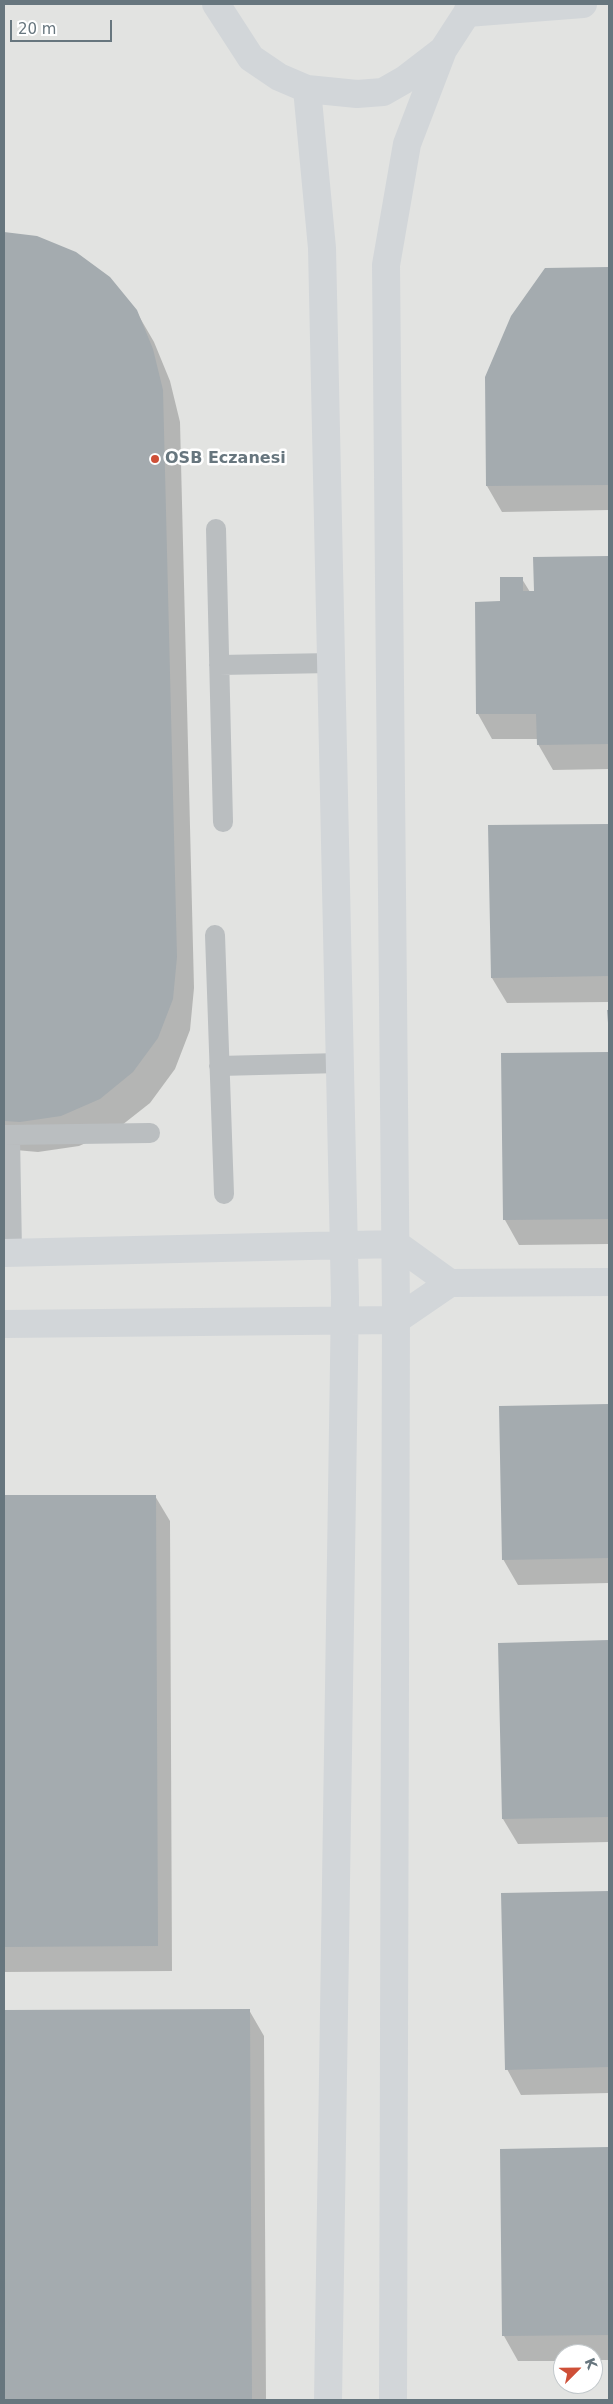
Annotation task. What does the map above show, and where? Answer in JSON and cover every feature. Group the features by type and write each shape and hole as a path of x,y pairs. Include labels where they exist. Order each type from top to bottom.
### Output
{"street":[{"path":"214,4 251,58 279,77 306,90 356,94 383,92 404,80 444,50"},
{"path":"393,2400 396,1244 386,265 407,144 444,50 468,8 583,4"},
{"path":"306,90 322,248 344,1245 328,2400"},
{"path":"8,1252 396,1244 450,1283"},
{"path":"4,1324 343,1319 396,1320 450,1283 609,1282"}],"lane":[{"path":"216,529 223,822"},
{"path":"219,665 332,663"},
{"path":"215,935 224,1194"},
{"path":"219,1066 340,1063"},
{"path":"8,1252 7,1135 150,1133"}],"shaded area":[{"path":"4,4 609,4 609,2400 4,2400"}],"building":[{"path":"4,232 37,236 76,252 110,277 137,310 153,349 163,390 177,957 173,999 158,1038 133,1072 100,1099 61,1116 20,1122 4,1121"},
{"path":"609,267 609,485 486,486 485,377 511,316 545,268"},
{"path":"609,556 609,744 537,745 536,714 476,714 475,602 500,601 500,577 523,577 523,591 534,591 533,557"},
{"path":"609,824 609,976 491,978 488,825"},
{"path":"607,1010 609,1010 609,1023 608,1023"},
{"path":"609,1052 609,1219 503,1220 501,1053"},
{"path":"609,1404 609,1558 502,1560 499,1406"},
{"path":"4,1495 156,1495 158,1946 4,1947"},
{"path":"609,1640 609,1817 502,1819 498,1643"},
{"path":"609,1891 609,2067 505,2070 501,1893"},
{"path":"250,2009 252,2400 4,2400 4,2010"},
{"path":"609,2147 609,2335 502,2336 500,2149"}],"place":[{"name":"OSB Eczanesi","path":"155,459"}]}
